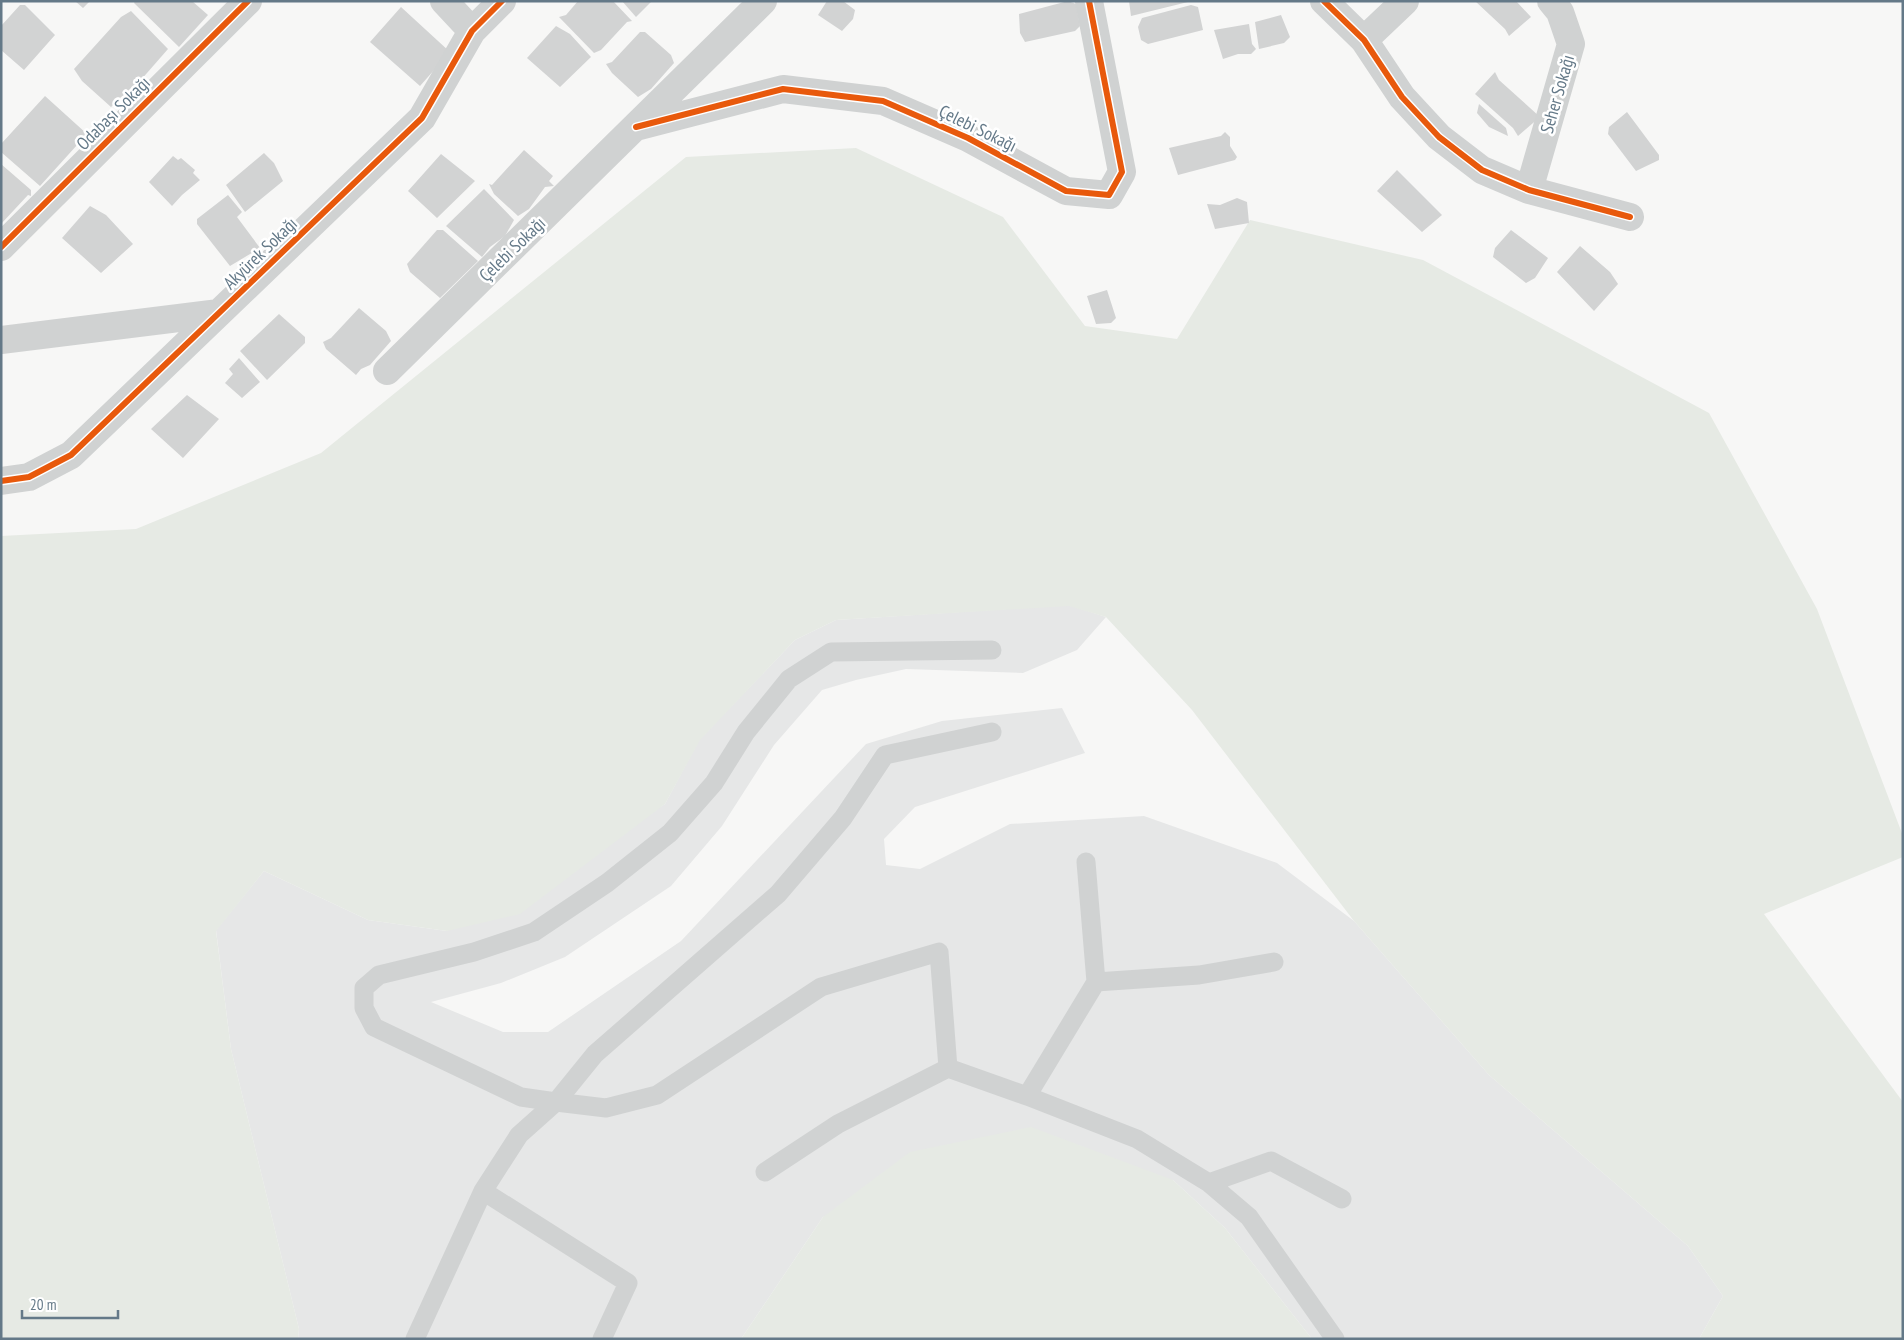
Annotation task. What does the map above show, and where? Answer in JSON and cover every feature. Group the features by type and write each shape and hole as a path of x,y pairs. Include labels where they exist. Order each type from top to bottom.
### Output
{"street":[{"name":"Odabaşı Sokağı","path":"1,247 248,1"},
{"path":"444,1 472,31"},
{"name":"Akyürek Sokağı","path":"1,482 29,478 72,455 422,118 472,31 502,1"},
{"name":"Çelebi Sokağı","path":"387,371 763,1"},
{"name":"Çelebi Sokağı","path":"636,127 783,89 882,101 968,138 1066,191 1109,195 1122,172 1090,1"},
{"path":"1324,1 1364,40 1402,97 1439,137 1482,170 1529,190 1630,217"},
{"path":"1364,40 1405,1"},
{"name":"Seher Sokağı","path":"1529,190 1571,44 1560,12 1551,1"},
{"path":"1,340 219,313"}],"lane":[{"path":"948,1068 940,952 821,987 657,1095 606,1108 521,1097 374,1027 364,1008 364,988 379,975 474,952 534,932 607,883 670,833 714,783 746,732 789,679 831,652 992,650"},
{"path":"415,1339 483,1191 519,1135 556,1102 595,1054 778,894 843,818 885,755 992,732"},
{"path":"1026,1096 1096,982 1086,862"},
{"path":"1096,982 1199,975 1274,962"},
{"path":"765,1172 838,1124 948,1068 1137,1139 1209,1183 1249,1217 1335,1339"},
{"path":"1209,1183 1271,1161 1342,1199"},
{"path":"483,1191 628,1283 602,1339"}],"shaded area":[{"path":"856,148 1003,217 1085,326 1177,339 1250,220 1423,260 1709,413 1817,609 1903,836 1903,857 1764,914 1903,1102 1903,1339 1699,1339 1723,1296 1688,1246 1489,1075 1354,921 1192,710 1106,617 1069,606 836,620 795,640 700,740 665,804 520,914 447,931 368,920 264,871 216,931 231,1049 299,1329 298,1339 1,1339 1,536 136,529 321,453 686,157"},
{"path":"1069,605 1106,617 1077,650 1023,673 906,669 822,690 774,745 722,826 671,886 565,957 501,983 431,1002 503,1032 548,1032 681,941 866,744 942,721 1062,708 1085,753 915,807 884,839 886,865 920,869 1010,824 1144,816 1277,863 1354,921 1489,1075 1688,1246 1723,1296 1699,1339 1312,1339 1225,1228 1173,1180 823,1217 741,1339 298,1339 299,1329 231,1049 216,930 264,871 368,920 447,931 665,804 699,740 795,640 836,620"},
{"path":"1031,1127 1173,1180 1225,1228 1312,1339 741,1339 823,1217 910,1152"}],"building":[{"path":"75,1 90,1 83,8"},
{"path":"135,1 192,1 208,15 179,47 134,3"},
{"path":"578,1 613,1 632,21 627,22 601,50 594,53 559,17 566,15"},
{"path":"622,1 652,1 636,17"},
{"path":"827,1 843,1 855,10 853,19 842,31 818,15"},
{"path":"1068,1 1076,4 1080,26 1075,31 1025,42 1020,33 1019,14"},
{"path":"1129,1 1188,1 1188,2 1131,16"},
{"path":"1475,1 1516,1 1531,17 1509,36 1505,29"},
{"path":"20,5 25,5 55,35 24,70 1,50 1,26"},
{"path":"1191,5 1198,7 1203,30 1148,44 1141,40 1138,27 1142,18"},
{"path":"401,7 450,52 420,86 370,42"},
{"path":"131,11 168,49 133,89 111,107 82,81 74,69 121,17"},
{"path":"1281,15 1290,37 1284,43 1259,49 1255,22"},
{"path":"1249,24 1252,44 1256,49 1251,54 1238,54 1223,59 1214,30"},
{"path":"556,26 570,34 591,57 560,87 527,58"},
{"path":"640,32 645,32 671,55 674,63 651,89 638,97 612,73 606,64 612,62"},
{"path":"1495,72 1499,80 1540,117 1518,136 1513,128 1475,94"},
{"path":"45,96 87,134 40,186 1,152 1,144"},
{"path":"1479,104 1506,128 1508,136 1489,127 1477,113"},
{"path":"1627,112 1659,155 1659,160 1636,171 1608,134 1609,127"},
{"path":"1225,132 1230,137 1230,146 1237,157 1235,160 1178,175 1169,148 1221,136"},
{"path":"524,150 553,176 549,181 554,186 545,187 529,209 518,216 494,194 489,184 492,185"},
{"path":"264,153 274,163 283,181 245,212 226,185"},
{"path":"441,154 475,181 437,218 408,191"},
{"path":"173,156 178,160 181,158 195,170 193,173 200,180 172,206 149,182"},
{"path":"1,164 31,190 31,196 28,195 1,224"},
{"path":"1397,170 1442,215 1422,232 1377,191"},
{"path":"484,189 514,220 505,236 490,247 482,257 446,226"},
{"path":"228,195 242,212 237,217 260,248 230,266 197,224 197,219"},
{"path":"1237,198 1247,202 1249,223 1215,229 1207,204 1220,205"},
{"path":"90,206 106,215 133,244 101,273 62,238"},
{"path":"437,230 443,230 478,261 440,298 410,272 407,264"},
{"path":"1511,230 1548,258 1535,278 1526,283 1493,257 1495,248"},
{"path":"1580,246 1610,272 1618,284 1594,311 1557,272"},
{"path":"1107,290 1116,318 1111,323 1096,324 1087,296"},
{"path":"359,308 386,331 391,341 370,365 361,369 356,375 326,349 323,342 331,338"},
{"path":"279,314 305,337 305,343 267,380 240,351"},
{"path":"239,358 260,382 242,398 225,383 233,374 229,369"},
{"path":"187,395 219,419 183,458 151,429"}],"cycle path":[{"path":"1,247 248,1"},
{"path":"1,481 29,477 71,455 422,118 472,31 502,1"},
{"path":"636,127 783,89 883,101 968,138 1066,191 1109,195 1122,172 1089,1"},
{"path":"1324,1 1364,40 1402,97 1439,137 1482,170 1529,190 1630,217"}]}
